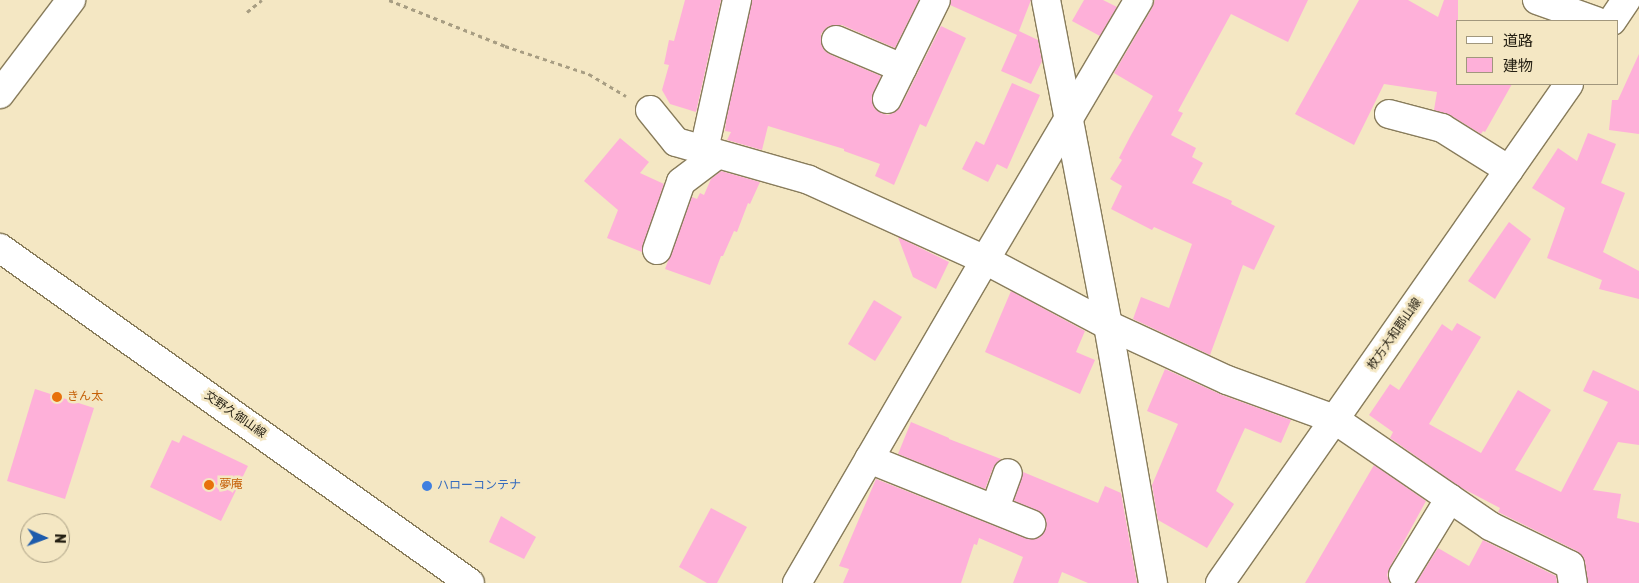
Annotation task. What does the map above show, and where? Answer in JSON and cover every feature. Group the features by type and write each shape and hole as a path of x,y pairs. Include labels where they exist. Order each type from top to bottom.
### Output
{"street":[{"path":"0,94 71,0"},
{"path":"657,250 681,182 711,152 738,0"},
{"path":"887,99 936,0"},
{"path":"1046,0 1108,325 1153,583"},
{"path":"797,583 984,260 1140,0"},
{"path":"1537,0 1593,20"},
{"path":"836,40 902,68"},
{"name":"枚方大和郡山線","path":"1220,583 1567,85"},
{"path":"650,110 676,142 809,180 984,260 1108,325 1227,380 1334,419 1490,526 1570,565 1573,583"},
{"path":"1388,114 1442,128 1509,170"},
{"name":"交野久御山線","path":"0,248 470,583"},
{"path":"869,459 1031,524"},
{"path":"995,508 1008,473"},
{"path":"1403,576 1450,498"}],"path":[{"path":"247,12 262,0"},
{"path":"389,0 505,46 589,74 650,110"}],"building":[{"path":"685,0 721,0 696,112 670,104 662,90 669,65 664,64 669,40 674,41"},
{"path":"752,0 919,0 895,48 842,25 827,27 821,34 824,50 829,54 881,76 872,100 874,108 888,115 895,112 901,106 941,26 966,38 926,127 920,124 894,185 875,176 880,164 844,151 844,149 768,126 762,150 727,140 731,132 725,131 726,121"},
{"path":"951,0 1031,0 1019,31 1038,40 1042,61 1031,84 1001,71 1017,35 950,5"},
{"path":"1084,0 1103,0 1117,7 1100,36 1072,21"},
{"path":"1155,0 1308,0 1288,42 1231,14 1178,111 1183,113 1171,135 1196,148 1192,157 1203,163 1192,183 1232,201 1231,204 1275,226 1254,270 1243,265 1210,355 1133,319 1141,297 1169,308 1192,244 1154,227 1152,230 1111,209 1122,186 1110,179 1122,160 1119,158 1153,96 1114,73"},
{"path":"1359,0 1408,0 1438,17 1444,0 1458,0 1458,20 1456,20 1456,85 1511,85 1485,132 1483,131 1481,134 1450,115 1434,110 1437,92 1384,84 1354,145 1295,114"},
{"path":"1639,54 1639,134 1609,130 1612,100 1618,100"},
{"path":"1012,83 1040,95 1007,169 997,164 988,182 962,169 976,141 984,145"},
{"path":"1588,133 1616,144 1601,183 1625,193 1603,252 1639,271 1639,299 1599,289 1602,280 1547,258 1565,208 1532,188 1558,148 1577,161"},
{"path":"620,138 649,162 640,173 664,184 642,252 607,238 618,210 584,181"},
{"path":"721,171 760,182 750,204 748,203 737,232 734,231 723,256 721,256 710,285 665,269 692,197 697,199 700,193 704,195 711,179"},
{"path":"1509,222 1531,239 1495,299 1468,281"},
{"path":"898,237 949,262 936,289 913,277"},
{"path":"1011,291 1085,331 1076,352 1095,360 1080,394 985,352"},
{"path":"874,300 902,317 875,361 848,344"},
{"path":"1457,323 1481,337 1429,424 1481,453 1518,390 1551,410 1515,470 1561,492 1608,402 1583,391 1593,370 1639,391 1639,445 1618,442 1593,490 1621,494 1617,518 1639,523 1639,583 1588,583 1585,562 1577,551 1498,512 1500,508 1460,487 1390,438 1393,432 1369,415 1390,384 1399,390 1442,324 1452,331"},
{"path":"1165,369 1222,395 1291,420 1281,443 1245,428 1216,491 1234,504 1207,548 1158,520 1152,485 1178,424 1147,411"},
{"path":"35,389 94,408 65,499 7,481"},
{"path":"911,422 1001,459 993,468 985,489 898,454"},
{"path":"183,435 248,466 221,521 150,487 172,440 179,443"},
{"path":"1374,465 1426,501 1390,567 1387,575 1390,583 1305,583"},
{"path":"1023,472 1098,503 1105,486 1121,493 1137,583 1088,583 1062,572 1058,583 1013,583 1023,557 979,538 977,545 974,544 961,583 843,583 849,569 839,566 876,479 1025,538 1034,539 1040,537 1045,530 1046,521 1044,515 1037,510 1014,501"},
{"path":"711,508 747,527 717,583 707,583 679,567"},
{"path":"501,516 536,537 524,559 489,542"},
{"path":"1483,540 1556,576 1557,583 1416,583 1438,548 1469,566"}],"place":[{"name":"きん太","path":"57,397"},
{"name":"夢庵","path":"209,485"},
{"name":"ハローコンテナ","path":"427,486"}]}
